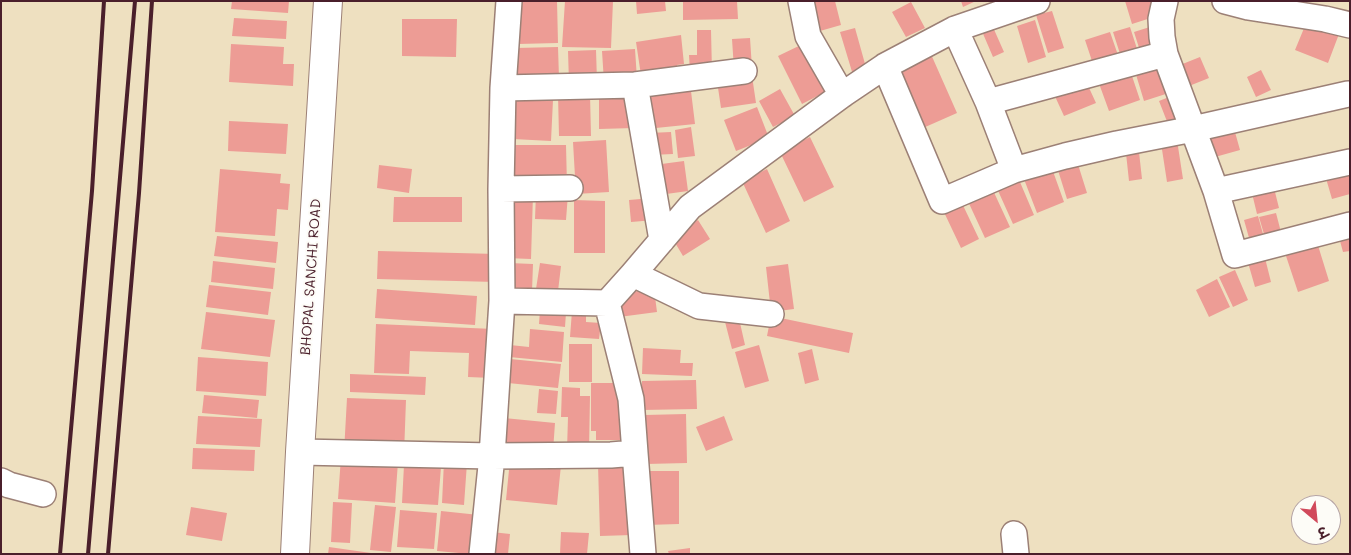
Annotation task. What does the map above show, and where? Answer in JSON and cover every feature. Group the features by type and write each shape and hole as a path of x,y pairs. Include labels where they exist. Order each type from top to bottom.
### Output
{"main road":[{"name":"BHOPAL SANCHI ROAD","path":"295,554 328,1"}],"street":[{"path":"482,554 492,456 502,301 501,189 509,1"},
{"path":"801,1 808,36 842,95"},
{"path":"502,301 607,303 690,207 842,95 885,66 956,29 1037,1"},
{"path":"1165,1 1162,19 1162,37 1165,54 1216,191 1235,255 1350,225"},
{"path":"1226,1 1248,7 1325,19 1350,25"},
{"path":"956,29 988,102 1014,170"},
{"path":"988,102 1165,54"},
{"path":"885,66 942,201 1014,170 1065,156 1349,94"},
{"path":"504,88 635,85 744,71"},
{"path":"635,85 662,240"},
{"path":"1216,191 1350,162"},
{"path":"501,189 570,188"},
{"path":"634,274 699,306 771,314"},
{"path":"607,303 631,399 643,554"},
{"path":"300,452 492,456 635,453"},
{"path":"4,485 43,494"}],"building":[{"path":"232,1 289,1 288,13 231,9"},
{"path":"517,1 557,1 558,43 518,44"},
{"path":"565,1 613,1 611,48 562,47"},
{"path":"636,1 665,1 666,11 637,14"},
{"path":"683,1 737,1 738,19 683,20"},
{"path":"805,1 835,1 841,25 813,33"},
{"path":"961,1 976,1 963,7"},
{"path":"1125,1 1153,1 1157,16 1132,24"},
{"path":"911,2 925,28 906,37 892,12"},
{"path":"1052,11 1064,48 1048,53 1036,15"},
{"path":"234,18 287,21 286,39 232,36"},
{"path":"402,19 457,19 456,57 402,56"},
{"path":"1035,20 1046,57 1028,63 1017,26"},
{"path":"1307,21 1339,34 1328,63 1295,50"},
{"path":"992,25 1004,52 993,57 981,29"},
{"path":"1153,26 1160,48 1141,54 1134,32"},
{"path":"1130,27 1139,55 1122,60 1113,32"},
{"path":"855,28 867,71 853,75 840,32"},
{"path":"697,30 711,30 712,72 690,72 689,55 697,55"},
{"path":"1110,32 1119,58 1094,67 1085,40"},
{"path":"681,35 684,64 677,65 679,77 642,82 636,42"},
{"path":"750,38 752,68 734,69 732,39"},
{"path":"805,43 829,90 802,104 778,56"},
{"path":"231,44 284,47 283,64 294,64 293,86 229,82"},
{"path":"558,47 559,78 515,79 515,48"},
{"path":"635,49 637,79 604,82 602,51"},
{"path":"596,50 597,81 569,83 568,51"},
{"path":"930,52 957,113 923,128 897,67"},
{"path":"1200,57 1209,78 1184,88 1175,67"},
{"path":"1162,59 1172,92 1144,101 1134,68"},
{"path":"1129,67 1140,100 1109,111 1097,78"},
{"path":"1261,70 1271,90 1256,97 1247,77"},
{"path":"752,76 756,103 721,108 717,81"},
{"path":"1085,79 1096,103 1064,116 1053,92"},
{"path":"690,83 695,124 646,129 642,88"},
{"path":"780,89 795,116 773,127 759,101"},
{"path":"599,91 634,91 634,128 599,129"},
{"path":"590,94 591,136 559,136 558,95"},
{"path":"1174,95 1183,118 1168,124 1159,101"},
{"path":"516,98 553,100 551,141 513,139"},
{"path":"757,107 769,138 736,151 724,120"},
{"path":"229,121 288,124 286,154 228,151"},
{"path":"1233,125 1240,150 1215,157 1208,132"},
{"path":"691,127 695,156 678,158 675,130"},
{"path":"671,132 673,154 651,155 649,133"},
{"path":"810,137 834,187 804,202 780,152"},
{"path":"606,140 609,192 576,194 573,142"},
{"path":"1177,140 1183,179 1167,182 1161,143"},
{"path":"1138,143 1142,179 1129,181 1125,144"},
{"path":"510,145 566,145 567,186 511,186"},
{"path":"1076,158 1087,193 1067,199 1056,164"},
{"path":"684,161 688,191 659,195 654,165"},
{"path":"1050,163 1064,202 1037,213 1022,174"},
{"path":"379,165 412,169 409,193 377,188"},
{"path":"220,169 281,174 280,183 290,184 288,210 277,209 275,236 215,232"},
{"path":"767,169 790,221 766,233 742,181"},
{"path":"1350,173 1350,194 1332,199 1325,175"},
{"path":"1017,175 1034,215 1013,224 995,184"},
{"path":"1272,180 1279,208 1257,214 1250,185"},
{"path":"991,186 1010,227 985,238 966,197"},
{"path":"509,193 533,194 531,259 506,258"},
{"path":"536,193 568,194 566,220 535,219"},
{"path":"394,197 462,197 462,222 393,222"},
{"path":"652,198 655,220 631,222 629,200"},
{"path":"960,199 979,239 961,248 942,208"},
{"path":"574,200 605,201 605,253 574,253"},
{"path":"1276,213 1282,236 1266,241 1259,217"},
{"path":"1258,216 1265,241 1251,245 1244,220"},
{"path":"698,220 710,239 683,256 671,236"},
{"path":"1350,227 1350,251 1343,252 1337,230"},
{"path":"217,236 278,242 276,263 214,256"},
{"path":"1316,239 1329,281 1298,292 1284,250"},
{"path":"378,251 497,254 496,282 377,279"},
{"path":"1264,254 1271,282 1255,287 1247,259"},
{"path":"213,261 275,268 273,289 211,282"},
{"path":"509,263 533,264 532,291 508,290"},
{"path":"540,263 561,266 558,291 536,289"},
{"path":"788,264 794,309 771,312 766,267"},
{"path":"1235,270 1248,300 1233,307 1219,277"},
{"path":"1217,279 1230,307 1209,317 1196,290"},
{"path":"209,285 271,292 268,315 206,307"},
{"path":"377,289 477,296 475,325 375,318"},
{"path":"654,289 657,312 619,317 616,294"},
{"path":"540,310 566,313 565,327 539,324"},
{"path":"572,311 586,313 586,322 601,323 599,339 570,337"},
{"path":"206,312 275,320 270,357 201,349"},
{"path":"738,314 745,345 732,349 724,318"},
{"path":"771,316 853,333 849,353 767,336"},
{"path":"376,324 494,329 492,378 468,377 469,353 410,351 409,374 374,373"},
{"path":"530,329 564,332 562,362 509,357 510,345 529,347"},
{"path":"569,344 592,344 592,382 569,382"},
{"path":"759,345 769,381 745,388 735,352"},
{"path":"643,348 681,350 680,363 693,363 692,376 642,374"},
{"path":"812,349 819,380 805,384 798,353"},
{"path":"198,357 268,362 266,396 196,391"},
{"path":"510,359 561,364 558,388 508,383"},
{"path":"350,374 426,377 425,395 350,392"},
{"path":"696,380 697,409 642,410 642,381"},
{"path":"591,383 625,383 625,440 596,440 596,431 591,431"},
{"path":"562,387 580,388 580,396 590,396 589,451 567,450 568,417 561,417"},
{"path":"539,389 558,391 556,414 537,413"},
{"path":"204,395 259,400 257,418 202,413"},
{"path":"347,398 406,400 404,454 344,452"},
{"path":"686,414 687,463 646,464 645,415"},
{"path":"198,416 262,419 260,447 196,444"},
{"path":"724,416 733,440 706,451 696,427"},
{"path":"504,418 555,423 553,451 501,446"},
{"path":"193,448 255,450 254,471 192,469"},
{"path":"341,457 398,462 395,503 338,499"},
{"path":"510,460 561,465 557,505 506,500"},
{"path":"444,461 467,463 464,505 442,503"},
{"path":"631,462 632,535 600,536 598,464"},
{"path":"404,465 441,467 438,505 402,503"},
{"path":"645,471 679,471 679,524 646,525"},
{"path":"333,502 352,503 350,543 331,542"},
{"path":"375,505 396,507 391,552 370,550"},
{"path":"191,507 227,513 222,541 186,535"},
{"path":"400,510 437,513 434,549 397,547"},
{"path":"441,511 479,515 470,554 437,551"},
{"path":"492,532 510,534 508,554 490,554"},
{"path":"561,532 589,533 587,554 560,554"},
{"path":"329,547 371,553 371,554 328,554"},
{"path":"690,548 690,554 669,554 668,551"}],"railway":[{"path":"60,554 92,191 104,1"},
{"path":"88,554 135,1"},
{"path":"108,554 139,193 152,1"}]}
